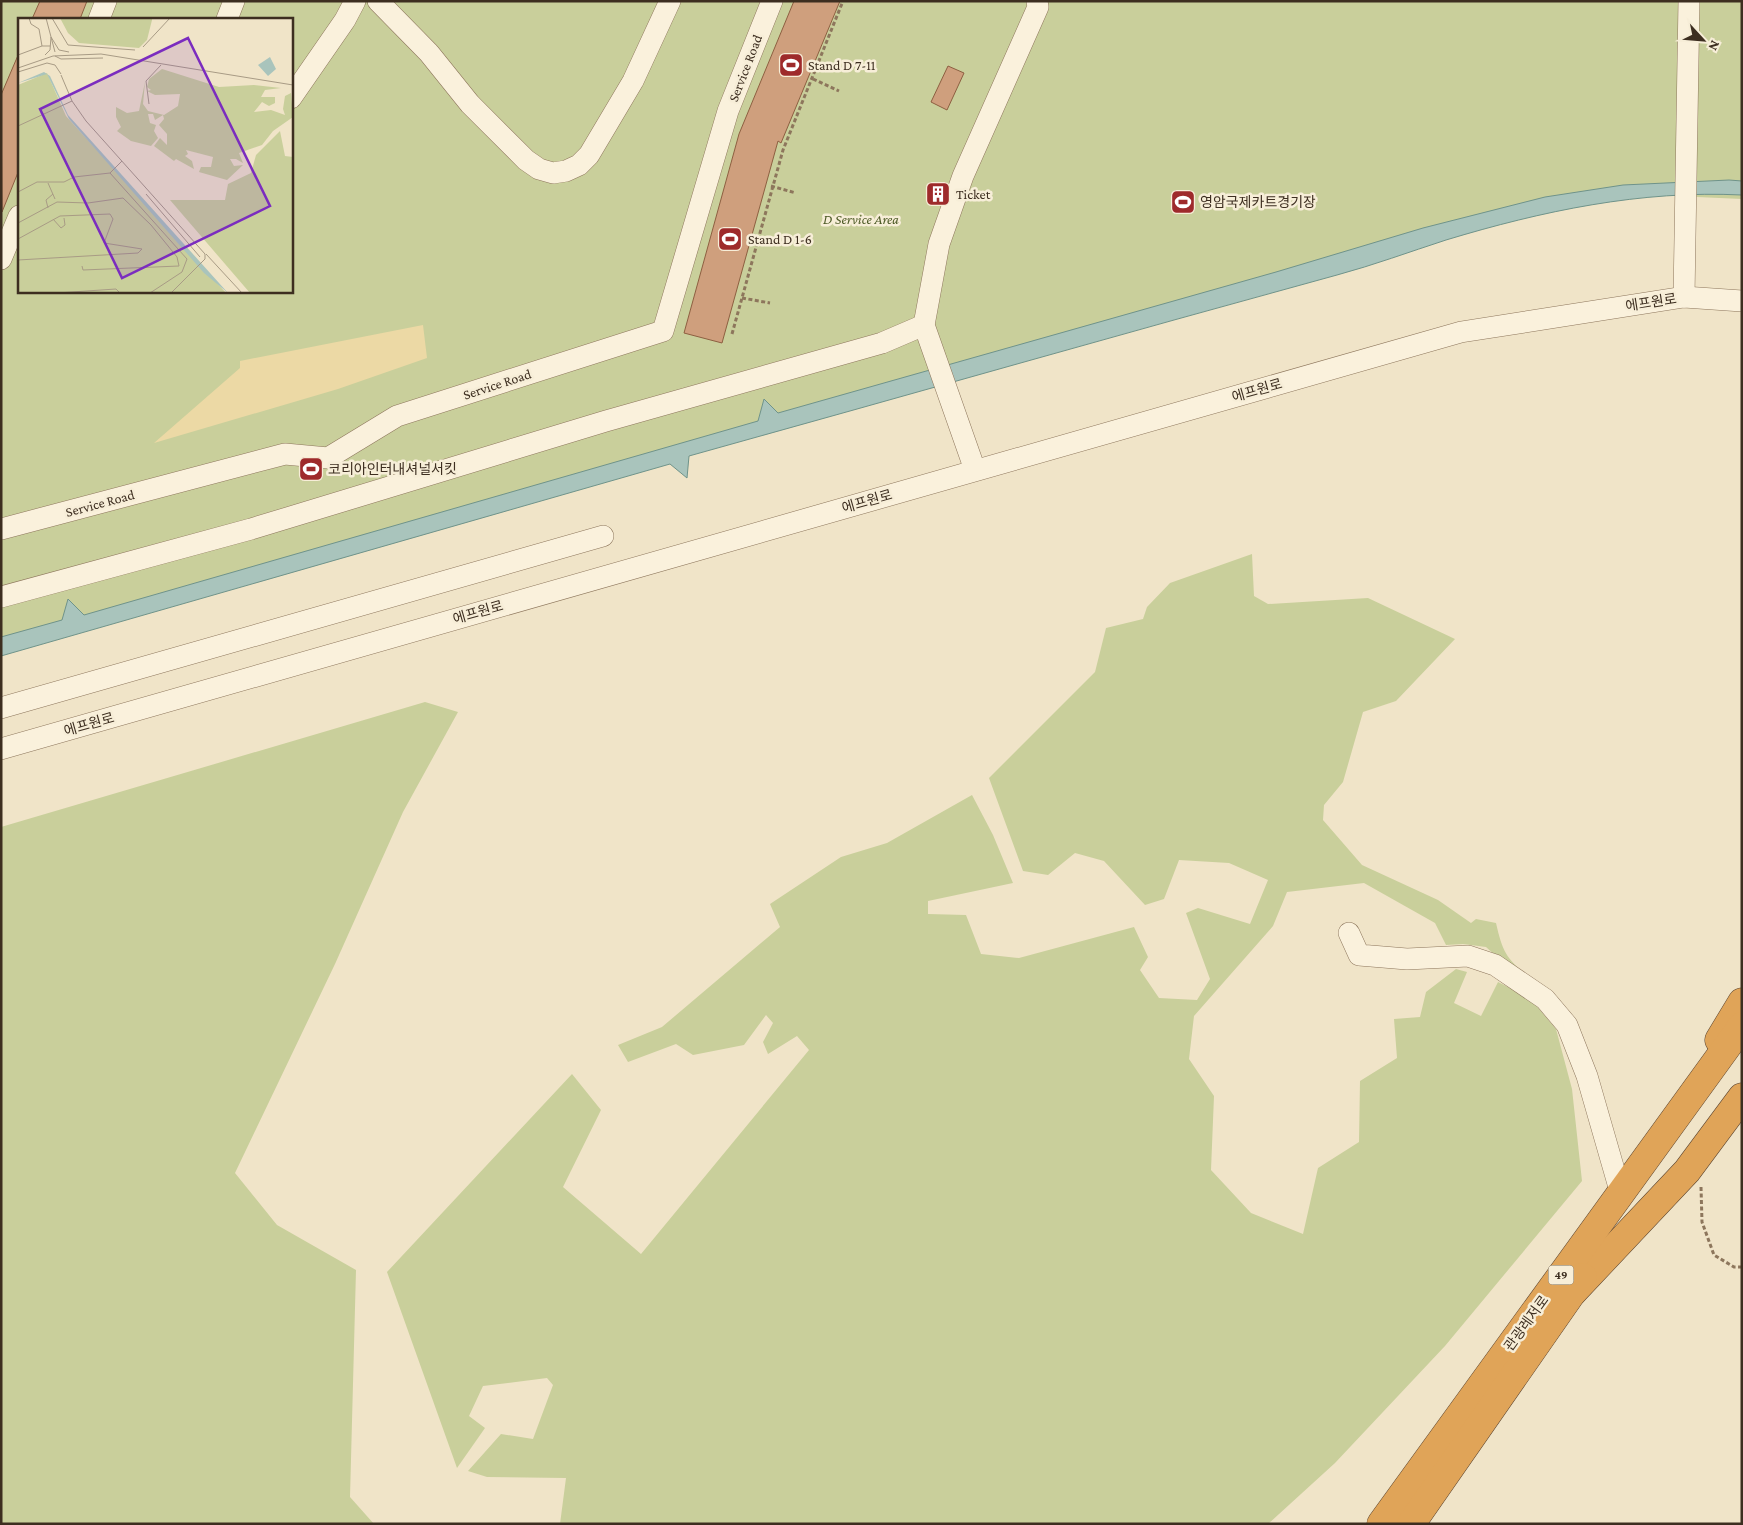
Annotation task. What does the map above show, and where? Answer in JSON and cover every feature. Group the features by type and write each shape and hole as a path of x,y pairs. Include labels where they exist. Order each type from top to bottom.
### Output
{"highway":[{"path":"1681,1111 1729,1021 1742,1002"},
{"name":"관광레저로","path":"1381,1524 1742,1026"},
{"name":"관광레저로","path":"1411,1524 1565,1301 1742,1059"},
{"path":"1565,1301 1686,1171 1737,1105"}],"street":[{"path":"99,18 106,1"},
{"path":"227,18 234,1"},
{"path":"292,97 345,20 355,1"},
{"path":"378,1 429,53 470,104 526,160 539,169 553,173 566,171 579,165 589,155 633,81 670,1"},
{"name":"Service Road","path":"1,529 285,454 328,458 397,416 663,331 728,111 772,1"},
{"path":"975,470 924,325 940,244 960,184 1015,54 1038,7 1038,1"},
{"path":"1684,297 1690,1"},
{"path":"1,259 18,218"},
{"name":"에프원로","path":"1,749 1461,332 1684,297 1742,301"},
{"path":"1,597 251,530 606,421 882,343 924,325"},
{"path":"1,708 603,536"},
{"path":"1349,933 1359,955 1407,959 1468,956 1495,965 1545,999 1567,1025 1587,1076 1621,1194"}],"path":[{"path":"732,334 771,186 783,150 843,1"},
{"path":"813,79 839,91"},
{"path":"771,186 796,193"},
{"path":"742,298 770,303"},
{"path":"1701,1185 1702,1222 1714,1255 1734,1267 1742,1267"}],"green space":[{"name":"코리아인터내셔널서킷","path":"1,1 1742,1 1742,199 1584,192 1,647"},
{"path":"1252,554 1254,596 1268,604 1368,598 1455,639 1396,701 1363,712 1343,782 1324,805 1323,820 1362,865 1438,900 1471,923 1476,919 1496,923 1507,955 1532,980 1508,967 1486,947 1463,944 1446,945 1435,923 1364,883 1287,892 1273,926 1194,1016 1189,1059 1214,1096 1211,1170 1251,1213 1303,1234 1318,1168 1359,1142 1360,1081 1397,1058 1394,1019 1420,1017 1426,992 1456,969 1467,972 1454,1003 1481,1016 1498,982 1530,998 1556,1029 1572,1089 1582,1181 1445,1346 1335,1463 1268,1524 560,1524 566,1478 487,1477 468,1471 501,1434 533,1439 553,1385 547,1378 483,1386 469,1416 485,1428 457,1468 387,1272 572,1074 601,1110 563,1187 641,1254 809,1050 797,1036 768,1054 763,1042 773,1023 766,1015 744,1045 693,1055 676,1044 628,1062 618,1045 662,1027 780,927 770,904 841,857 887,843 972,795 993,835 1013,883 928,901 928,914 966,915 981,954 1019,958 1134,927 1148,957 1140,970 1159,998 1197,1000 1210,979 1186,913 1198,908 1250,924 1268,880 1229,863 1179,860 1164,899 1145,905 1104,861 1075,853 1048,875 1023,871 989,778 1095,672 1106,628 1143,619 1147,607 1170,583"},
{"path":"425,702 458,712 403,812 335,964 235,1173 277,1225 356,1270 350,1497 374,1524 1,1524 1,827"}],"sand":[{"path":"423,325 427,358 338,389 154,443 240,368 240,361"}],"water":[{"path":"1742,181 1742,195 1704,194 1629,199 1519,220 1446,240 1351,271 689,456 687,478 670,464 1,656 1,637 62,620 68,599 84,615 758,421 764,399 778,413 1276,272 1423,228 1545,197 1623,185"}],"building":[{"path":"40,1 87,1 80,18 32,18"},
{"path":"794,1 840,1 781,143 778,141 722,343 684,333 739,134"},
{"path":"18,55 18,172 2,212 1,95"},
{"path":"948,66 964,73 947,110 931,102"}],"place":[{"name":"Stand D 7-11","path":"791,65"},
{"name":"Ticket","path":"938,194"},
{"name":"영암국제카트경기장","path":"1183,202"},
{"name":"Stand D 1-6","path":"730,239"},
{"name":"코리아인터내셔널서킷","path":"311,469"}],"park label":[{"name":"D Service Area","path":"861,219"}]}
